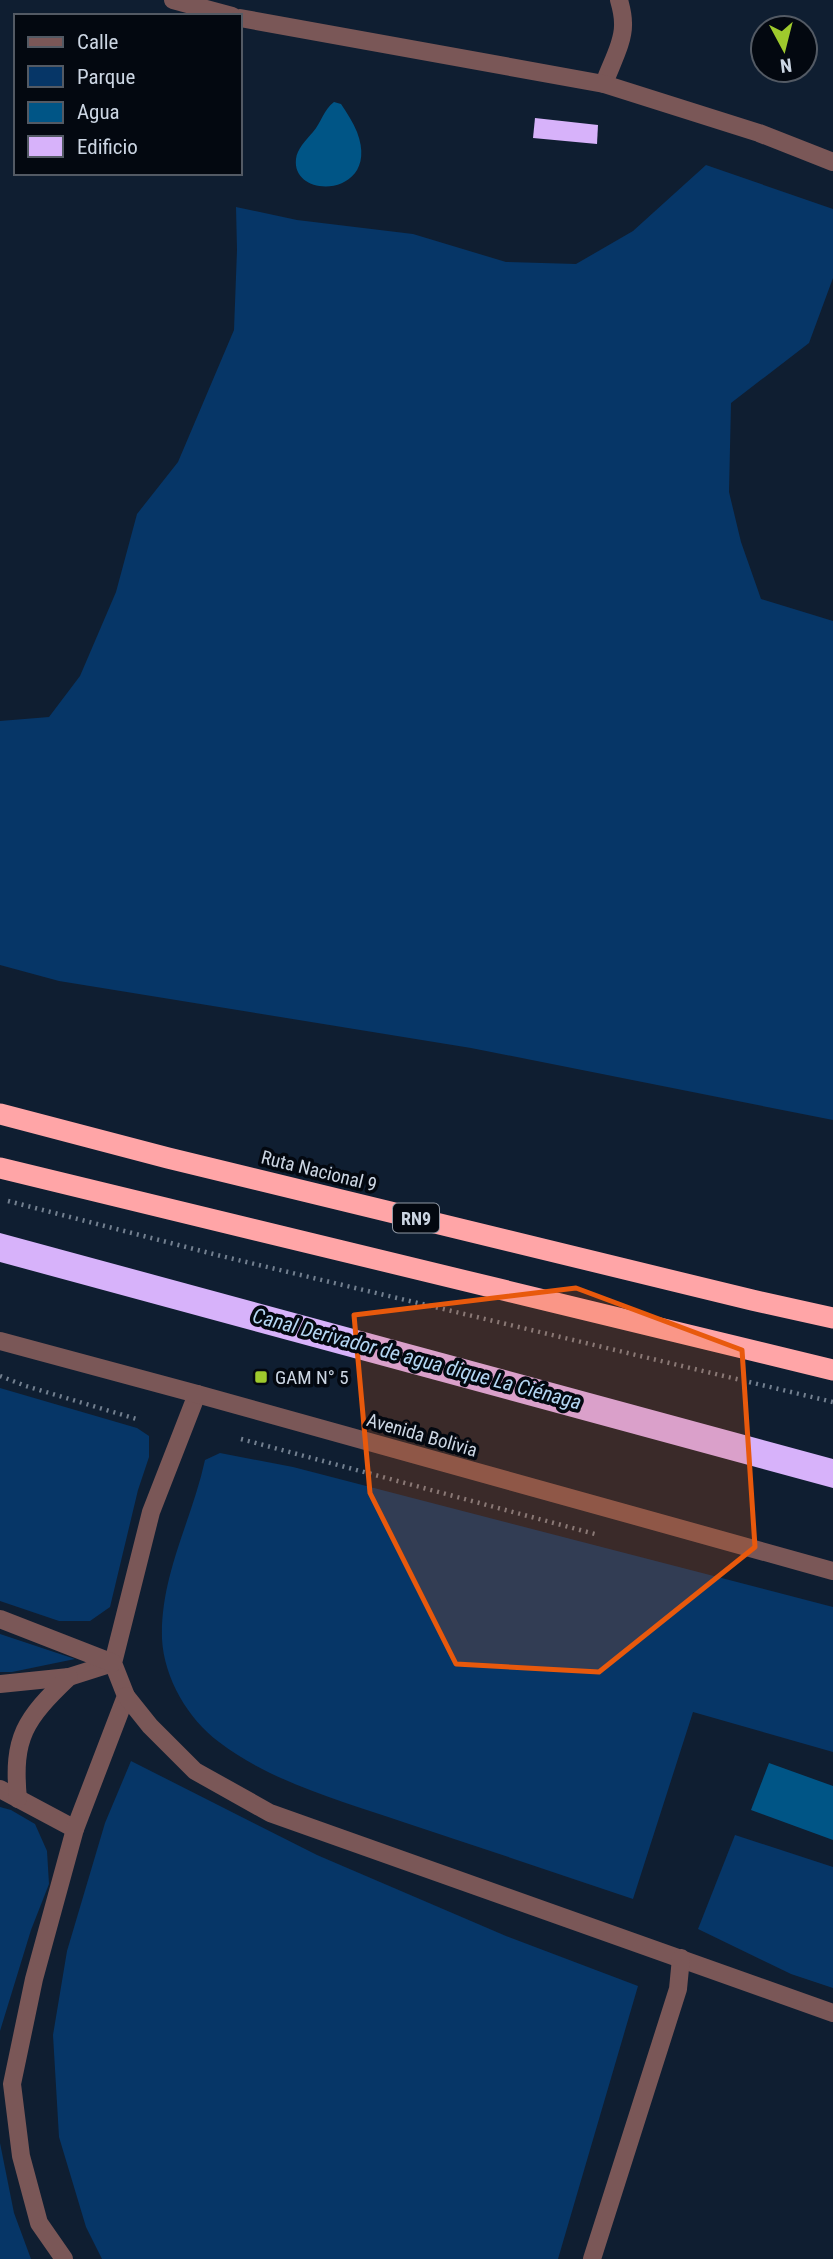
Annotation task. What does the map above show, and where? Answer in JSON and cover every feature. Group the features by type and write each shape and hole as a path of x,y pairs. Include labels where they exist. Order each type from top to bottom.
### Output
{"highway":[{"name":"Ruta Nacional 9","path":"0,1114 168,1158 833,1318"},
{"path":"0,1167 833,1370"}],"street":[{"path":"173,0 225,14"},
{"path":"604,84 621,43 624,23 619,0"},
{"path":"242,18 604,84 759,133 833,162"},
{"name":"Avenida Bolivia","path":"0,1341 833,1571"},
{"path":"197,1394 151,1512 113,1663 126,1696 150,1726 195,1770 270,1813 833,2013"},
{"path":"0,1619 113,1663"},
{"path":"0,1684 69,1678 113,1663"},
{"path":"18,1800 15,1771 21,1736 37,1709 69,1678"},
{"path":"64,2259 39,2224 21,2156 12,2084 34,1979 75,1829 126,1696"},
{"path":"0,1789 75,1829"},
{"path":"592,2259 678,1989 681,1958"}],"path":[{"path":"0,1199 216,1255 833,1402"},
{"path":"0,1376 140,1420"},
{"path":"241,1439 596,1534"}],"highlighted area":[{"path":"576,1288 742,1350 755,1547 599,1672 456,1664 370,1493 354,1315"}],"green space":[{"path":"706,165 833,209 833,278 809,343 731,403 729,492 741,542 761,599 833,621 833,1120 471,1048 59,981 0,965 0,721 49,717 80,676 116,592 137,514 178,462 234,330 236,207 297,220 413,234 506,262 576,264 633,231"},
{"path":"0,1388 137,1428 149,1436 149,1457 138,1490 110,1607 90,1621 59,1621 0,1601"},
{"path":"220,1453 293,1467 833,1607 833,1752 693,1712 633,1899 332,1798 261,1768 219,1742 197,1722 173,1683 167,1668 162,1639 166,1592 171,1570 205,1460"},
{"path":"0,1634 75,1659 0,1672"},
{"path":"131,1761 317,1855 506,1936 638,1986 558,2259 102,2259 86,2227 59,2137 53,2035 67,1951 105,1823"},
{"path":"0,1807 11,1810 35,1824 47,1851 49,1884 31,1930 0,2031"},
{"path":"735,1835 833,1867 833,1988 791,1974 698,1929"},
{"path":"0,2143 14,2213 31,2259 0,2259"}],"water":[{"path":"334,102 341,104 354,125 361,154 357,170 347,180 334,186 320,186 307,182 298,173 296,159 302,145"},
{"path":"769,1763 833,1786 833,1840 751,1810"}],"building":[{"path":"535,118 598,125 597,144 533,138"},
{"path":"0,1233 833,1459 833,1488 0,1262"}],"place":[{"name":"GAM N° 5","path":"261,1377"}],"water label":[{"name":"Canal Derivador de agua dique La Ciénaga","path":"417,1359"}]}
